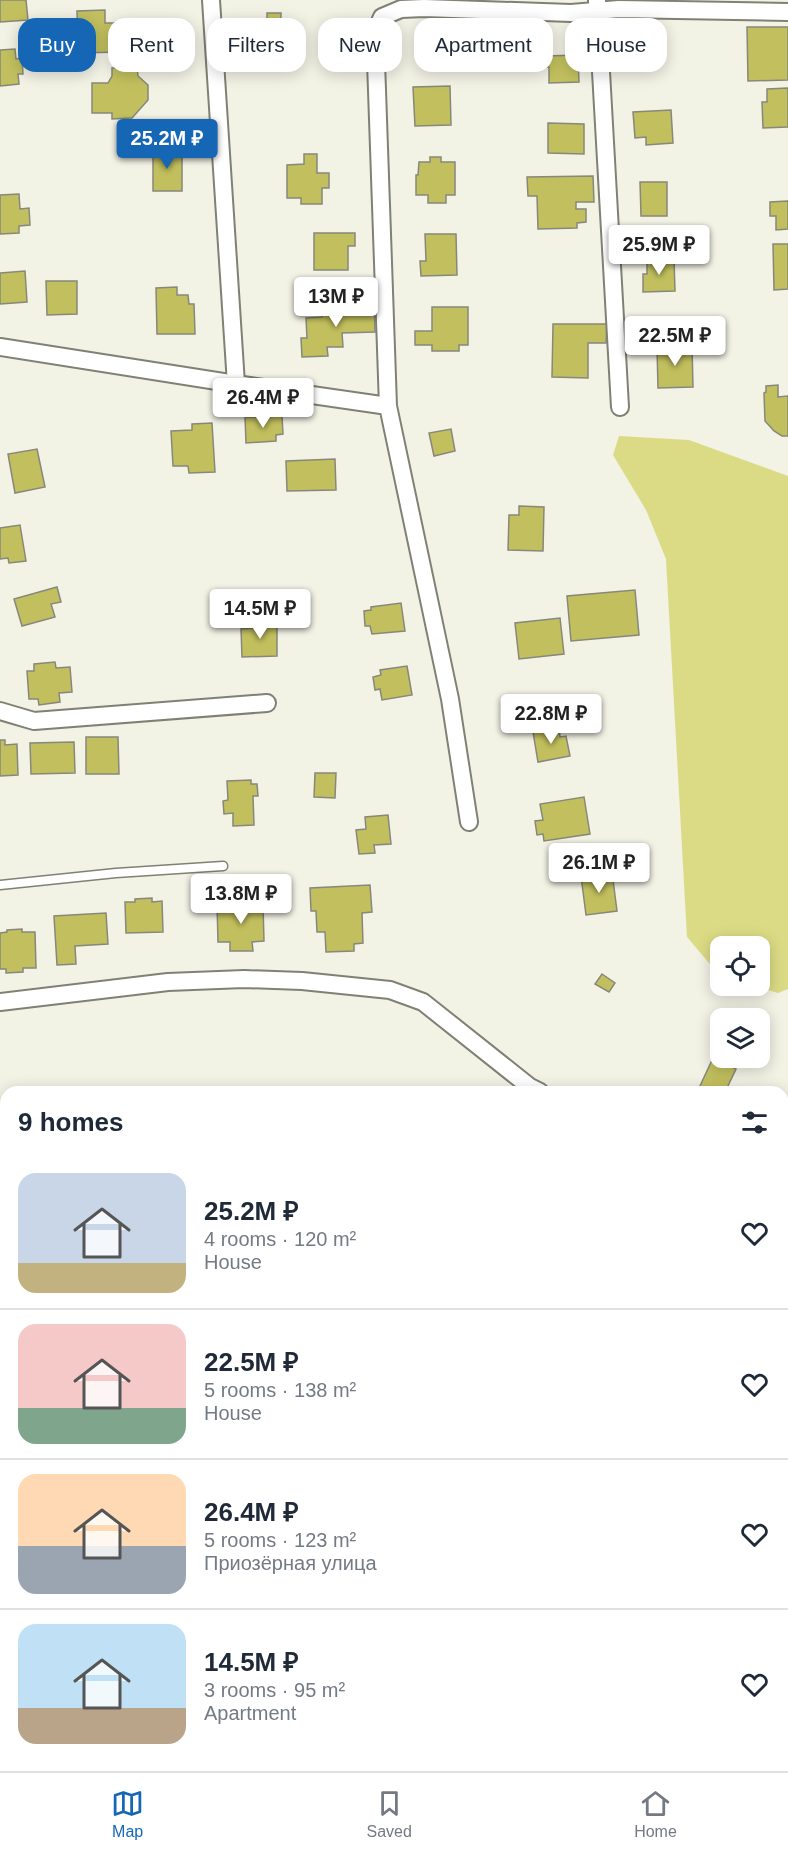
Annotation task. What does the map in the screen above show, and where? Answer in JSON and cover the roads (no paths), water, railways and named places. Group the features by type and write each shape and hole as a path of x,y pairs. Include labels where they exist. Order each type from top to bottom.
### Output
{"street":[{"path":"211,0 236,384"},
{"path":"469,822 450,699 388,406 375,33 382,17 401,9 571,13 597,5 619,9 788,12"},
{"path":"597,5 620,407"},
{"path":"0,347 388,406"},
{"path":"0,711 34,721 267,703"},
{"path":"0,1002 168,982 244,979 302,981 390,990 423,1002 529,1086"}],"lane":[{"path":"0,885 116,873 223,866"}]}
